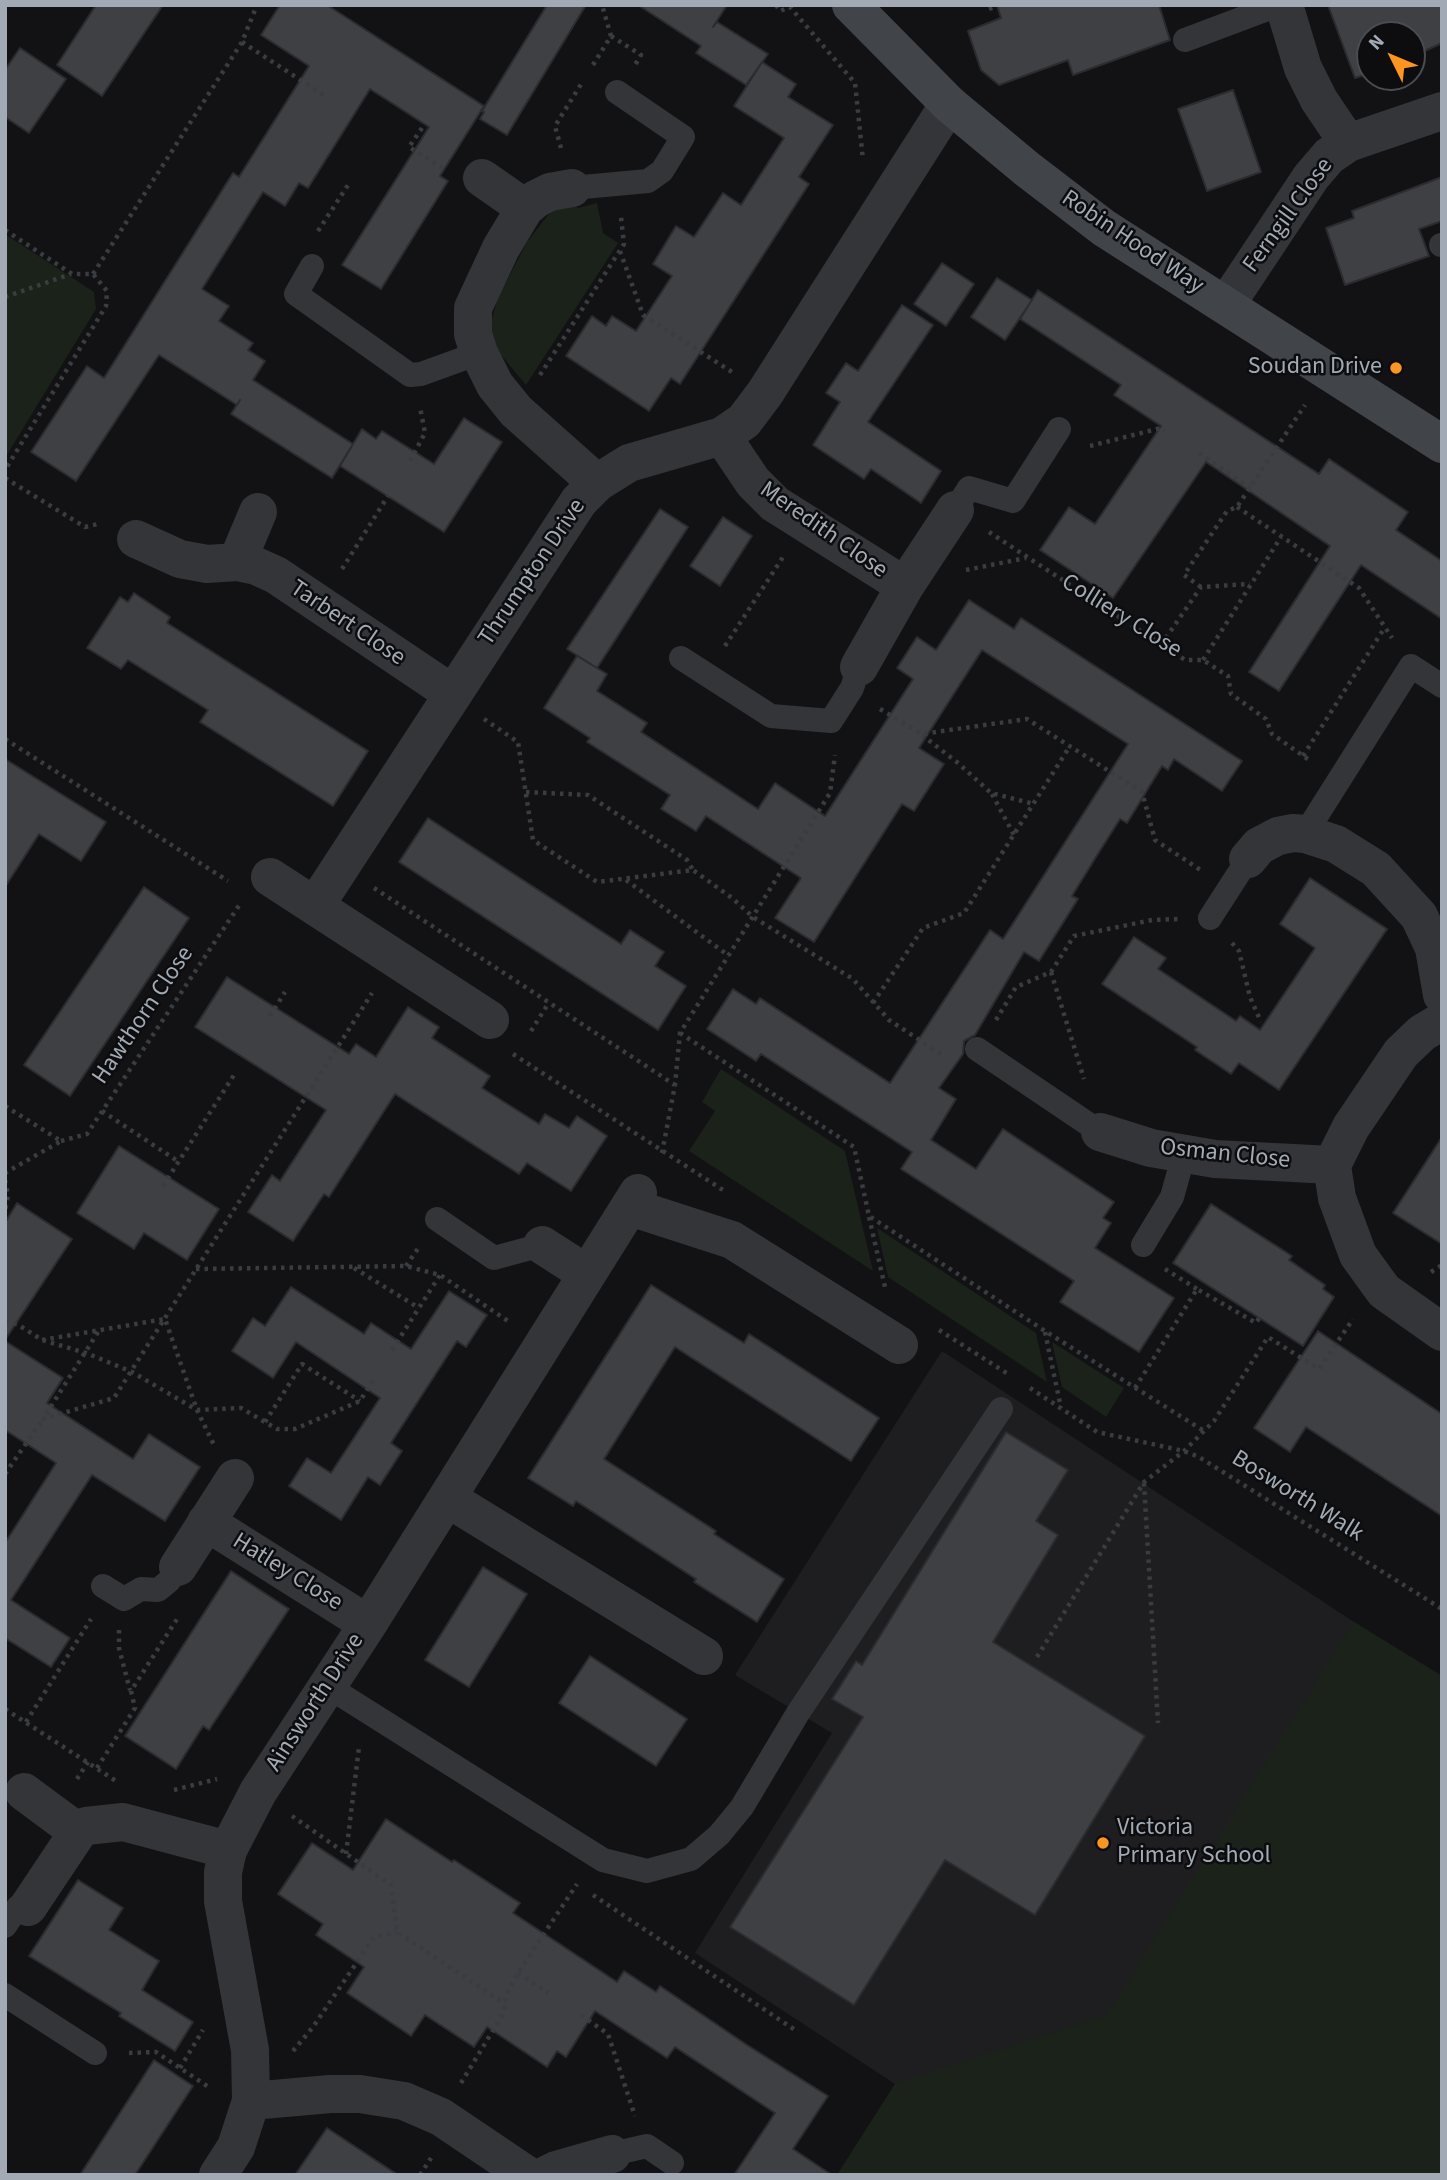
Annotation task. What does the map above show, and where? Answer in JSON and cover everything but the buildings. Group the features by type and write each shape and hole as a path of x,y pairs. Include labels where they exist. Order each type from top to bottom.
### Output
{"street":[{"name":"Robin Hood Way","path":"851,5 949,104 1104,228 1442,444"},
{"path":"1284,5 1303,68 1319,100 1348,143"},
{"name":"Thrumpton Drive","path":"315,906 579,500 597,483 629,463 722,436 744,421 765,393 949,104"},
{"name":"Ferngill Close","path":"1226,305 1311,177 1329,156 1348,143 1442,111"},
{"path":"482,178 525,208"},
{"path":"572,188 550,192 525,208 501,248 472,308 473,334 478,353 495,385 516,411 597,483"},
{"name":"Meredith Close","path":"722,436 753,482 775,503 905,586"},
{"name":"Meredith Close","path":"859,667 905,586 955,510"},
{"path":"237,562 258,512"},
{"name":"Tarbert Close","path":"136,539 180,559 207,564 237,562 256,566 276,575 453,694"},
{"path":"1238,874 1259,846 1278,836 1305,834 1336,844 1376,869 1419,916 1434,948 1442,995"},
{"path":"258,886 315,906 489,1020"},
{"path":"1442,1021 1422,1032 1401,1053 1351,1127 1332,1165 1337,1198 1358,1255 1384,1291 1442,1332"},
{"name":"Osman Close","path":"1100,1132 1151,1148 1215,1159 1332,1165"},
{"path":"634,1200 732,1240 899,1345"},
{"name":"Ainsworth Drive","path":"218,2175 236,2147 250,2107 250,2050 223,1902 222,1872 228,1850 258,1792 368,1624 634,1200"},
{"path":"542,1245 587,1274"},
{"name":"Hatley Close","path":"178,1567 235,1478"},
{"path":"447,1497 704,1656"},
{"name":"Hatley Close","path":"206,1522 368,1624"},
{"path":"24,1792 78,1832"},
{"path":"17,1917 78,1832 99,1824 123,1822 228,1850"},
{"path":"250,2107 330,2094 360,2094 404,2101 441,2117 527,2175"},
{"path":"546,2175 555,2170 630,2150"}],"lane":[{"path":"1185,40 1278,5"},
{"path":"572,188 648,181 662,171 683,137 617,92"},
{"path":"312,267 296,294 410,375 421,374 478,353"},
{"name":"Meredith Close","path":"955,510 970,488 1013,501 1059,429"},
{"name":"Meredith Close","path":"681,658 771,716 831,721 852,688 859,667"},
{"path":"1305,834 1410,666 1442,687"},
{"path":"1210,918 1238,874"},
{"name":"Osman Close","path":"977,1049 1100,1132"},
{"path":"1143,1245 1172,1197 1184,1154"},
{"path":"437,1219 495,1258 542,1245"},
{"path":"327,1686 603,1860 647,1871 691,1859 719,1835 742,1807 798,1713 1001,1409"},
{"name":"Hatley Close","path":"112,1592 158,1590 178,1567"},
{"path":"5,1995 94,2053"},
{"path":"630,2150 672,2163"}],"path":[{"path":"93,274 242,42 257,5"},
{"path":"776,5 780,11 790,7 855,83 863,162"},
{"path":"989,9 997,6"},
{"path":"242,42 325,96"},
{"path":"422,128 409,147 466,183 482,178"},
{"path":"312,267 305,250 350,182"},
{"path":"516,411 624,244 617,184"},
{"path":"5,230 72,274"},
{"path":"620,250 643,315 765,393"},
{"path":"5,297 72,274 93,274"},
{"path":"5,470 106,306 107,291 93,274"},
{"path":"1250,584 1200,587 1184,575 1227,512 1237,507 1327,372"},
{"path":"410,375 425,433 410,461"},
{"path":"1059,429 1087,446 1161,428 1165,431"},
{"path":"1199,453 1250,488"},
{"path":"5,478 85,527 108,522 136,539"},
{"path":"320,606 388,496"},
{"path":"1237,507 1359,588 1410,666"},
{"name":"Colliery Close","path":"955,510 1185,660 1203,660 1228,676 1231,694 1266,719 1272,734 1339,780"},
{"path":"707,674 805,524"},
{"path":"1203,660 1281,537"},
{"path":"1161,645 1200,587"},
{"path":"1303,756 1385,627"},
{"path":"859,667 879,682 867,701 922,734 991,793 1014,835"},
{"path":"453,694 484,720 518,742 533,840 597,882 693,870"},
{"path":"922,734 1027,719 1142,792 1156,840 1238,874"},
{"path":"5,738 232,883"},
{"path":"873,1003 923,928 964,913 1070,746"},
{"path":"634,1200 663,1151 675,1085 680,1033 830,793 836,753"},
{"path":"526,792 587,794 687,860 693,870 753,917 853,979 889,1020 964,1069 1016,987 1051,972 1073,936 1152,920 1210,918 1239,951 1250,997 1261,1022"},
{"path":"991,793 1034,804"},
{"path":"340,866 675,1085"},
{"path":"626,880 729,956"},
{"name":"Hawthorn Close","path":"5,1173 61,1141 87,1134 258,886"},
{"path":"43,1419 114,1398 394,958"},
{"path":"1051,972 1100,1132"},
{"path":"270,1016 285,992"},
{"path":"680,1033 854,1147 887,1296"},
{"path":"163,1186 234,1076"},
{"path":"5,1106 61,1141"},
{"path":"102,1111 179,1162"},
{"path":"5,1180 8,1195 5,1211"},
{"path":"869,1216 1204,1431"},
{"path":"1037,1657 1144,1482 1184,1451 1214,1421 1268,1337 1319,1369 1355,1316 1384,1291 1442,1265"},
{"path":"196,1269 406,1266 440,1275 544,1345"},
{"path":"352,1267 419,1308"},
{"path":"392,1350 440,1275"},
{"path":"1135,1388 1197,1289 1256,1323 1262,1314"},
{"path":"42,1340 165,1319"},
{"path":"165,1319 197,1410 216,1450 242,1467 235,1478"},
{"path":"5,1322 17,1324 42,1340 86,1353 132,1372 197,1410 241,1408 277,1429 295,1429 360,1401 373,1380"},
{"path":"1045,1331 1061,1408"},
{"path":"5,1474 98,1332"},
{"path":"265,1422 302,1364 360,1401"},
{"name":"Bosworth Walk","path":"1124,1439 1184,1451 1199,1457 1442,1609"},
{"path":"1144,1482 1158,1723"},
{"path":"97,1768 135,1708 119,1648 112,1592"},
{"path":"26,1723 112,1592"},
{"path":"131,1691 181,1614"},
{"path":"5,1709 120,1783"},
{"path":"346,1854 360,1743"},
{"path":"169,1792 220,1778 258,1792 391,1885 397,1932"},
{"path":"441,2117 503,2014 506,1995 518,1973 577,1885"},
{"path":"94,2053 107,2056 156,2052 250,2107 313,2027 374,1937 397,1932 505,2004"},
{"path":"518,1973 548,1993"},
{"path":"581,2015 608,2034 630,2150"}],"shaded area":[{"path":"573,203 578,208 597,203 603,233 618,243 526,385 496,349 490,327 497,300 527,242 548,215 562,205"},
{"path":"5,234 94,292 96,309 5,458"},
{"path":"721,1069 845,1151 873,1271 689,1151 715,1111 702,1102"},
{"path":"877,1228 1036,1333 1047,1382 888,1277"},
{"path":"1052,1342 1124,1388 1106,1417 1062,1387"},
{"name":"Victoria Primary School","path":"942,1351 1354,1622 1442,1676 1442,2175 837,2175 895,2084 695,1953 832,1733 735,1675"},
{"path":"1354,1622 1442,1676 1442,2175 837,2175 895,2084 1107,2015"}],"place":[{"name":"Soudan Drive","path":"1396,368"},
{"name":"Victoria Primary School","path":"1103,1843"}]}
